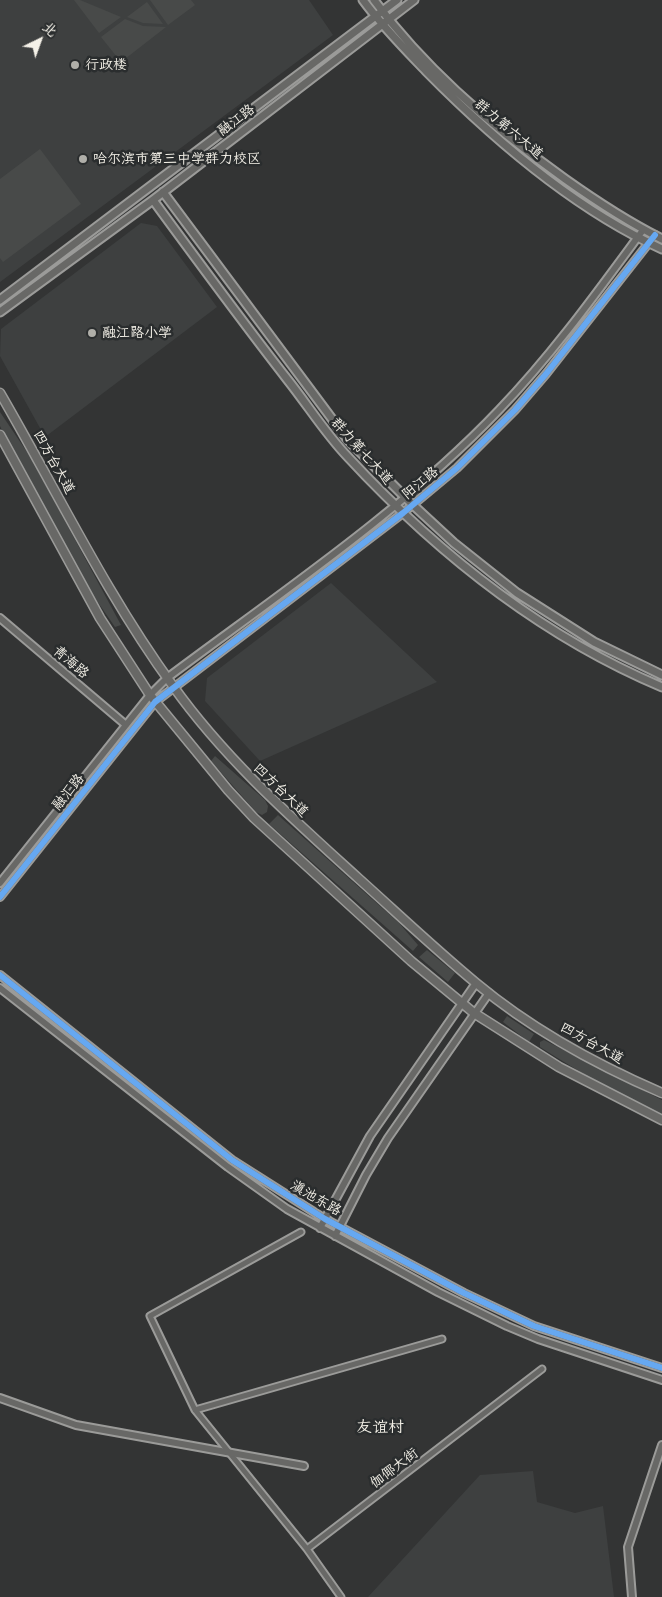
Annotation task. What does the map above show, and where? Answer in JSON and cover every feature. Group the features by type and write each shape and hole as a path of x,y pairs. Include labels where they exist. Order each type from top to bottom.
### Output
{"main road":[{"name":"群力第六大道","path":"363,0 382,25 468,112 509,148 599,214 637,237 662,249"},
{"name":"群力第六大道","path":"374,0 389,19 449,82 514,140 582,190 643,230 662,239"},
{"name":"融江路","path":"0,300 376,18 397,0"},
{"name":"融江路","path":"0,312 153,200 414,0"},
{"name":"群力第七大道","path":"163,192 347,439 413,505 454,543 517,593 594,642 662,675"},
{"name":"群力第七大道","path":"153,200 228,302 346,456 395,505 447,554 510,601 594,654 662,687"},
{"name":"四方台大道","path":"0,393 117,602 167,678 219,744 271,799 488,993 553,1036 662,1093"},
{"path":"0,435 100,618 150,695 228,790 254,818 474,1013 559,1067 662,1120"}],"street":[{"name":"阳江路","path":"150,695 167,678 395,505 449,459 522,385 643,230"},
{"name":"阳江路","path":"155,702 404,513 457,468 515,410 546,374 654,235"},
{"name":"青海路","path":"0,618 126,725"},
{"name":"融汇路","path":"0,883 150,695"},
{"name":"融汇路","path":"0,897 155,702"},
{"name":"滇池东路","path":"0,976 232,1160 340,1227 464,1293 534,1326 662,1368"},
{"path":"320,1228 370,1136 476,983"},
{"name":"滇池东路","path":"0,988 228,1168 287,1209 466,1307 507,1326 538,1339 662,1380"},
{"path":"335,1236 388,1138 488,993"},
{"path":"301,1232 150,1316 195,1410 307,1549 341,1597"},
{"path":"195,1410 442,1339"},
{"name":"伽倻大街","path":"307,1549 542,1369"},
{"path":"0,1398 76,1425 304,1466"},
{"path":"632,1597 628,1547 662,1445"}],"shaded area":[{"name":"哈尔滨市第三中学群力校区","path":"0,0 309,0 333,35 0,282"},
{"path":"74,0 80,0 121,17 99,33"},
{"path":"150,0 191,0 195,5 168,25"},
{"path":"147,2 163,24 143,23 127,17"},
{"path":"125,19 143,26 166,27 121,62 101,37"},
{"path":"40,149 81,204 3,262 0,258 0,179"},
{"name":"融江路小学","path":"141,223 157,226 217,307 45,437 0,356 1,329"},
{"path":"0,412 31,458 121,625 115,627 88,588 10,447 0,426"},
{"path":"331,583 437,682 260,761 205,701 207,678"},
{"path":"215,756 265,800 268,806 267,812 262,815 256,812 211,761"},
{"path":"278,815 399,923 418,945 413,951 269,824"},
{"path":"427,950 455,973 448,982 419,957"},
{"path":"507,1016 534,1034 529,1042 503,1022"},
{"path":"544,1040 662,1100 662,1114 584,1074 540,1047 540,1042"},
{"path":"533,1471 537,1502 575,1513 603,1506 614,1597 368,1597 480,1475"}],"cycle path":[{"path":"0,897 155,702 403,513 457,468 515,410 546,374 655,235"},
{"path":"0,975 232,1160 325,1219 464,1293 534,1326 662,1368"}],"place":[{"name":"行政楼","path":"75,65"},
{"name":"哈尔滨市第三中学群力校区","path":"83,159"},
{"name":"融江路小学","path":"92,333"}],"district":[{"name":"友谊村","path":"380,1427"}]}
